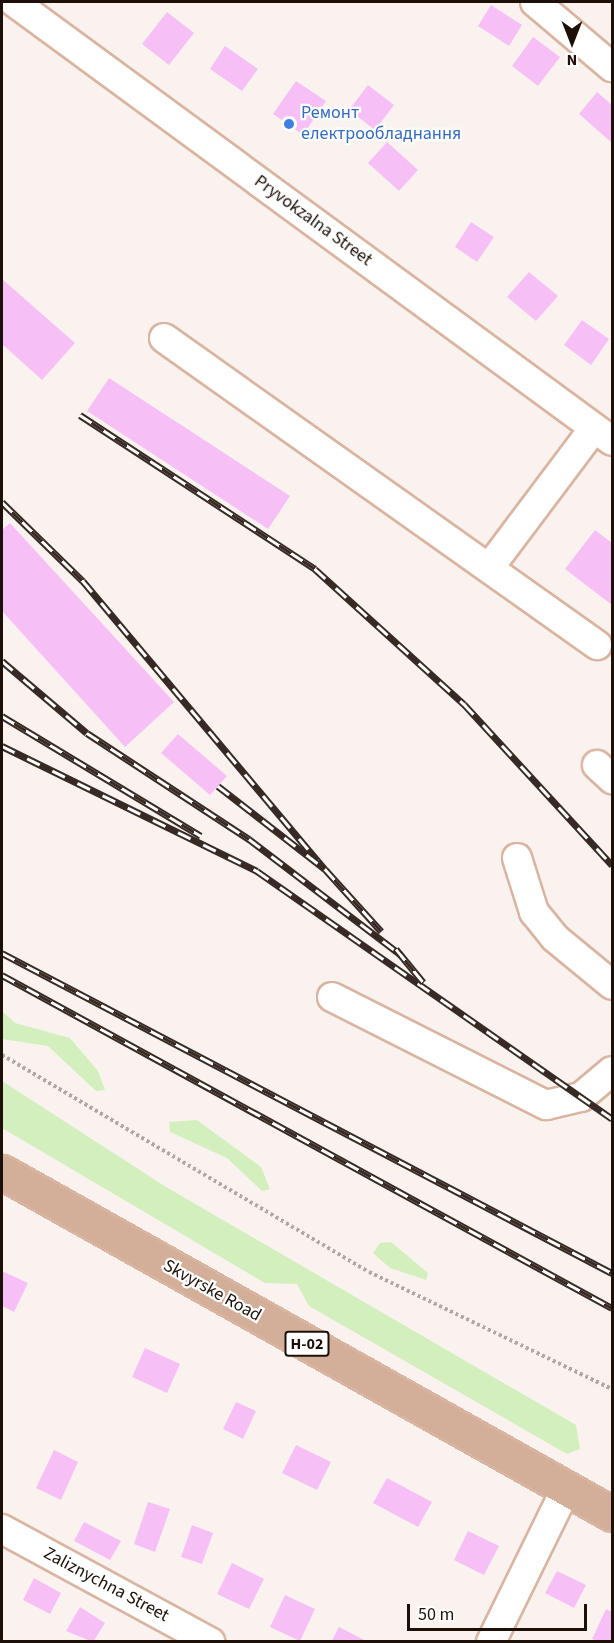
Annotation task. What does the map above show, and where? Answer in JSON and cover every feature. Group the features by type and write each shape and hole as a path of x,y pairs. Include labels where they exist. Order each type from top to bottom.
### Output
{"main road":[{"name":"Skvyrske Road","path":"2,1172 612,1514"}],"street":[{"name":"Pryvokzalna Street","path":"14,2 603,434"},
{"path":"535,2 612,67"},
{"path":"164,338 597,645"},
{"path":"489,568 603,434"},
{"path":"517,858 534,912 555,938 612,985"},
{"path":"332,998 546,1105 581,1097 612,1071"},
{"path":"491,1641 566,1489"},
{"name":"Zaliznychna Street","path":"2,1529 210,1641"}],"path":[{"path":"2,1055 369,1272 612,1389"}],"green space":[{"path":"2,1011 15,1023 70,1038 98,1071 105,1090 96,1091 48,1046 2,1039"},
{"path":"2,1081 166,1187 576,1425 580,1449 567,1454 309,1306 297,1284 265,1283 2,1128"},
{"path":"197,1120 261,1167 270,1189 262,1191 227,1158 170,1132 169,1122"},
{"path":"391,1242 428,1273 426,1280 390,1268 373,1253 380,1243"}],"building":[{"path":"491,5 522,25 509,46 478,26"},
{"path":"167,12 194,33 169,65 142,44"},
{"path":"533,37 560,57 538,86 512,66"},
{"path":"225,46 258,69 242,91 210,69"},
{"path":"296,81 326,101 303,135 273,114"},
{"path":"368,85 394,105 375,130 349,110"},
{"path":"597,92 612,105 612,143 579,114"},
{"path":"387,142 418,170 399,191 368,163"},
{"path":"471,222 494,237 477,262 455,247"},
{"path":"529,272 558,296 536,321 507,297"},
{"path":"2,279 75,343 42,380 2,344"},
{"path":"582,320 609,339 591,365 564,345"},
{"path":"109,378 290,496 268,529 87,411"},
{"path":"10,523 174,702 125,747 2,611 2,530"},
{"path":"595,530 612,543 612,605 565,569"},
{"path":"178,734 227,776 210,795 161,753"},
{"path":"2,1271 28,1283 14,1312 2,1306"},
{"path":"145,1348 180,1364 167,1393 132,1377"},
{"path":"236,1402 256,1411 243,1439 223,1429"},
{"path":"296,1445 331,1462 317,1490 282,1473"},
{"path":"54,1450 78,1462 61,1500 36,1488"},
{"path":"387,1478 432,1502 418,1527 373,1503"},
{"path":"148,1502 170,1509 155,1552 134,1544"},
{"path":"84,1522 121,1541 110,1560 74,1541"},
{"path":"192,1525 213,1533 202,1564 181,1557"},
{"path":"468,1531 499,1546 484,1575 454,1560"},
{"path":"232,1563 264,1579 249,1609 217,1594"},
{"path":"557,1571 586,1585 574,1608 545,1593"},
{"path":"34,1578 61,1593 50,1614 23,1600"},
{"path":"285,1595 315,1609 300,1641 270,1627"},
{"path":"80,1607 105,1623 93,1642 66,1631"},
{"path":"606,1609 612,1612 612,1642 598,1642 592,1639"},
{"path":"339,1627 368,1642 331,1642"}],"railway":[{"path":"80,415 315,569 464,704 612,865"},
{"path":"2,502 83,581 325,869"},
{"path":"2,661 87,733 249,839 401,955"},
{"path":"2,716 201,836"},
{"path":"2,746 257,871 612,1119"},
{"path":"218,786 325,869 381,931"},
{"path":"396,949 423,982"},
{"path":"2,953 612,1273"},
{"path":"2,975 612,1308"}],"place":[{"name":"Ремонт електрообладнання","path":"289,124"}]}
